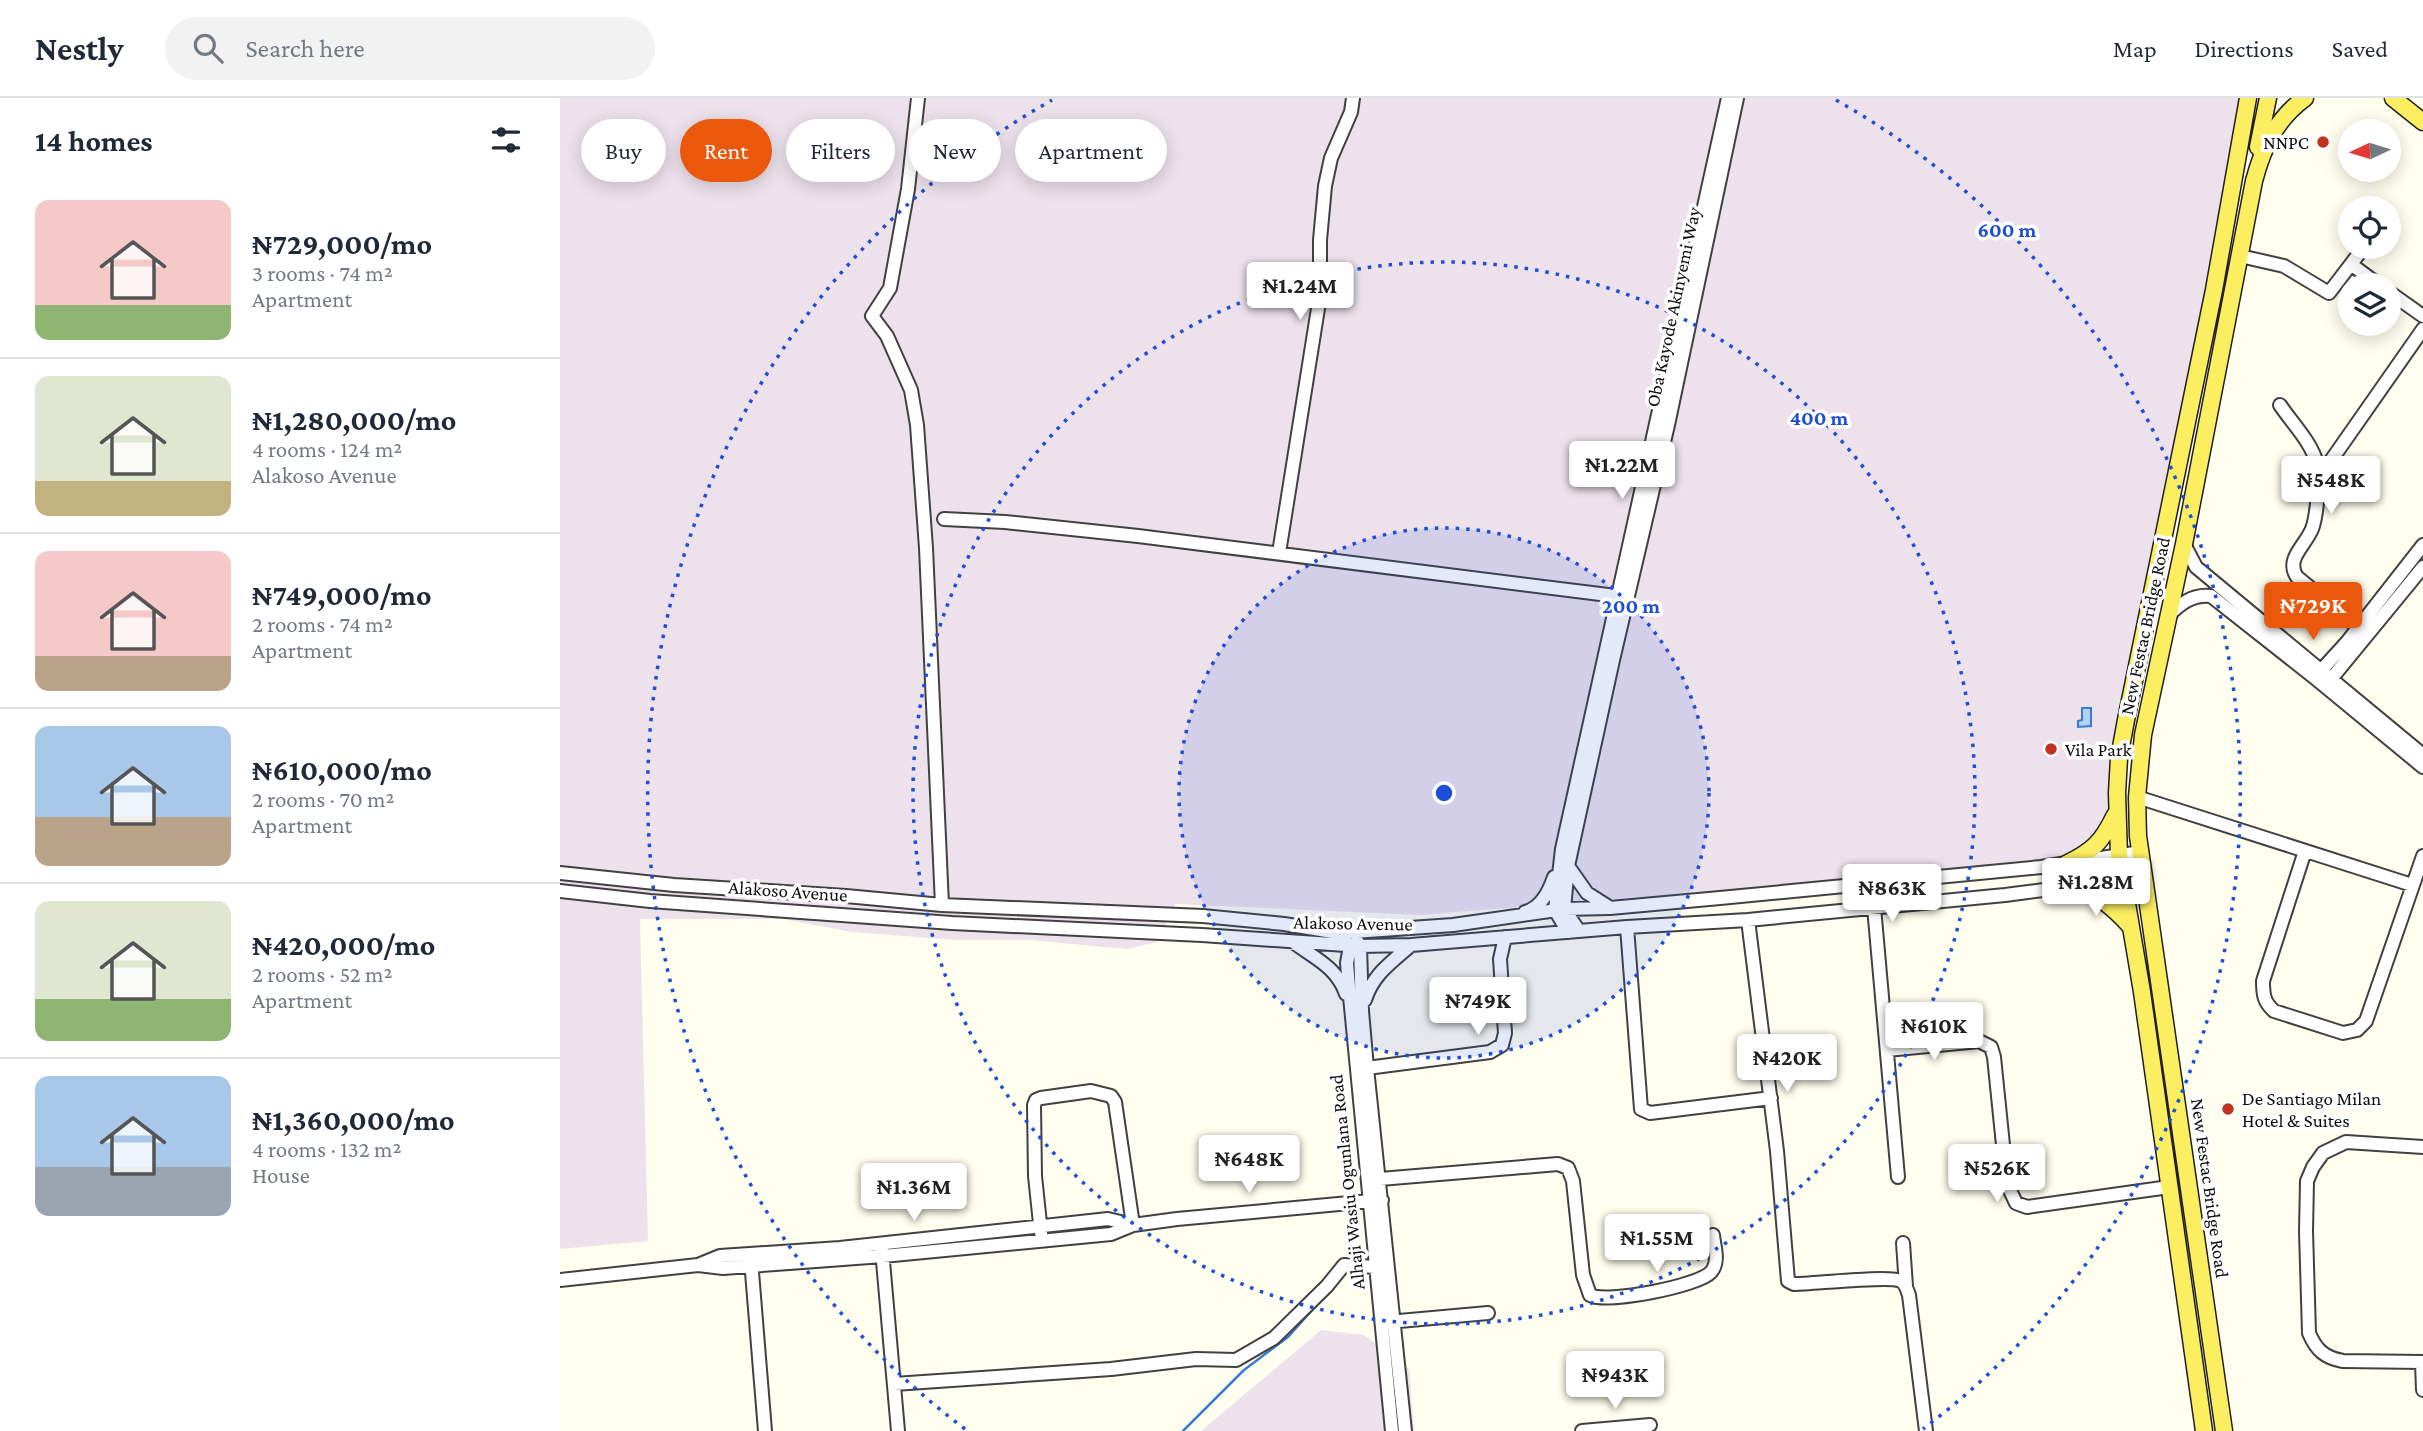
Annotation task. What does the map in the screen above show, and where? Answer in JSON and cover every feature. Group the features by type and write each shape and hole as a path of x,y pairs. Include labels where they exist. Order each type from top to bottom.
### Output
{"main road":[{"path":"2204,1431 2131,927 2122,881 2116,813 2119,758 2126,720 2206,330 2248,98"},
{"path":"2224,335 2221,319 2250,175 2257,127 2256,98"},
{"path":"2206,330 2215,317 2257,127 2268,98"},
{"name":"New Festac Bridge Road","path":"2224,1431 2144,877 2137,797 2143,735 2254,181 2264,148 2279,122 2291,108 2305,98"},
{"path":"2393,98 2423,122"},
{"path":"2066,864 2088,853 2105,836 2116,813"},
{"path":"2077,887 2096,895 2113,907 2131,927"},
{"path":"2162,1138 2181,1136"}],"street":[{"path":"918,98 908,189 890,288 872,316 887,336 911,390 917,425 930,617 942,905"},
{"path":"1279,553 1320,296 1320,240 1325,186 1331,158 1351,112 1353,98"},
{"name":"Oba Kayode Akinyemi Way","path":"1559,910 1564,863 1616,596 1728,98"},
{"name":"Oba Kayode Akinyemi Way","path":"1564,863 1668,425 1737,98"},
{"path":"2240,256 2284,266 2329,293 2355,259"},
{"path":"2351,265 2362,273"},
{"path":"2401,300 2423,316"},
{"path":"2318,468 2330,462 2423,329"},
{"path":"2280,405 2314,456 2318,468 2312,528 2293,562 2292,570 2359,628"},
{"path":"944,519 1074,528 1616,596"},
{"path":"2183,544 2196,567 2423,767"},
{"path":"2323,679 2423,545"},
{"path":"2323,679 2423,567"},
{"path":"2166,617 2189,599 2201,595 2211,596 2423,755"},
{"path":"2137,797 2412,884"},
{"path":"2305,851 2263,981 2263,995 2267,1005 2274,1011 2343,1033 2357,1030 2366,1021 2423,856"},
{"name":"Alakoso Avenue","path":"560,891 650,901 952,923 1293,942 1350,939 1559,910 1609,908 2066,864 2141,852"},
{"path":"1497,920 1533,910 1550,890 1564,863 1587,893 1609,908"},
{"name":"Alakoso Avenue","path":"560,873 674,885 942,905 1203,916 1284,924 1350,939 1411,945 1748,920 2077,887 2144,877"},
{"path":"1874,907 1899,1177"},
{"path":"1559,910 1574,931"},
{"path":"1748,920 1770,1098 1788,1281 1807,1284 1883,1278 1901,1281 1906,1286"},
{"path":"1627,927 1642,1109 1650,1113 1770,1098"},
{"path":"1367,1068 1490,1052 1502,1045 1505,1033 1500,959 1505,937"},
{"name":"Alhaji Wasiu Ogunlana Road","path":"1350,939 1347,963 1367,1068 1380,1179 1375,1200 1375,1267 1405,1431"},
{"path":"1293,942 1332,969 1356,1008 1376,977 1411,945"},
{"name":"Alhaji Wasiu Ogunlana Road","path":"1356,1008 1387,1322 1392,1431"},
{"path":"1887,1050 1979,1041 1991,1047 2007,1184 2016,1203 2027,1207 2168,1187"},
{"path":"1041,1233 1035,1163 1034,1105 1036,1100 1041,1098 1091,1091 1111,1096 1115,1102 1133,1225"},
{"path":"2423,1147 2346,1142 2323,1153 2307,1181 2306,1231 2309,1333 2314,1344 2330,1359 2422,1362 2423,1390"},
{"path":"1380,1179 1558,1164 1568,1168 1573,1181 1583,1275 1590,1295 1595,1298 1668,1289 1686,1285 1711,1273 1716,1259 1713,1235"},
{"path":"560,1280 698,1265 713,1268 751,1260 882,1250 1041,1233 1108,1219 1133,1225 1375,1200"},
{"path":"1903,1243 1906,1286 1926,1431"},
{"path":"882,1250 898,1431"},
{"path":"751,1260 765,1431"},
{"path":"894,1384 1111,1369 1196,1359 1236,1360 1274,1338 1327,1286 1344,1265 1375,1267"},
{"path":"1387,1322 1488,1313"},
{"path":"1582,1431 1650,1425"}],"shaded area":[{"path":"560,98 2251,98 2183,428 2114,828 2081,864 1845,886 1660,896 1420,915 1175,904 1157,942 1127,949 1030,940 955,940 852,932 783,919 640,919 648,1241 560,1249"},
{"path":"1321,1330 1364,1335 1409,1369 1414,1431 1201,1431"}],"water":[{"path":"2082,708 2091,708 2091,726 2078,727 2078,721 2082,720"}],"waterway":[{"path":"1183,1431 1244,1370 1288,1337 1323,1298"}],"place":[{"name":"NNPC","path":"2323,142"},
{"name":"Vila Park","path":"2051,749"},
{"name":"De Santiago Milan Hotel & Suites","path":"2228,1109"}]}
